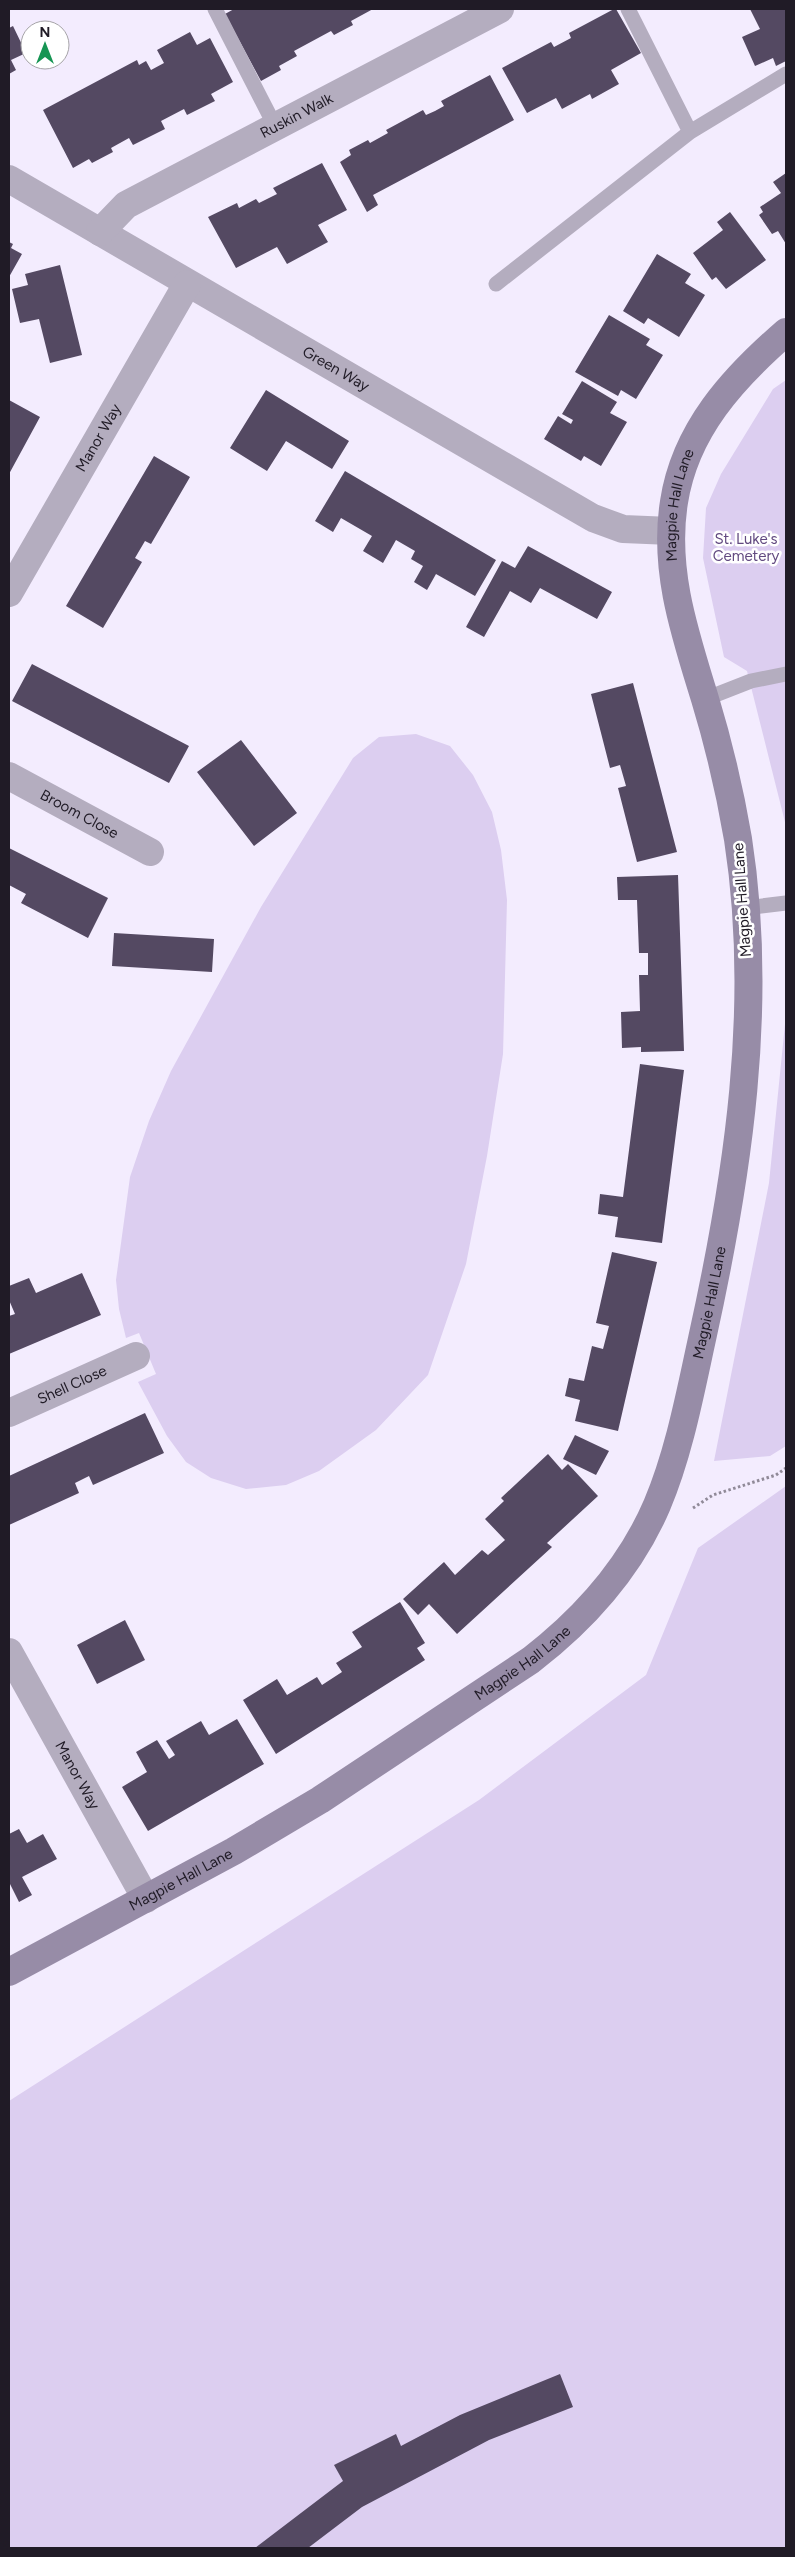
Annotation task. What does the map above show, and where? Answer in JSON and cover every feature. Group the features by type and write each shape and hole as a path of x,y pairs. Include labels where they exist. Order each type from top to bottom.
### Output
{"street":[{"name":"Ruskin Walk","path":"100,232 126,205 500,9"},
{"name":"Green Way","path":"9,179 593,518 623,529 671,531"},
{"name":"Manor Way","path":"9,593 187,284"},
{"name":"Magpie Hall Lane","path":"9,1972 146,1899 320,1800 531,1660 560,1638 610,1584 631,1553 657,1506 679,1437 718,1264 733,1175 748,1043 745,908 738,842 730,793 705,699 691,657 673,581 671,531 680,471 698,434 712,410 733,381 786,332"},
{"name":"Broom Close","path":"9,776 150,852"},
{"name":"Shell Close","path":"9,1414 136,1356"},
{"name":"Manor Way","path":"9,1652 146,1899"}],"lane":[{"path":"215,9 276,128"},
{"path":"628,9 690,132"},
{"path":"496,284 690,132 786,74"},
{"path":"705,699 751,681 786,674"},
{"path":"745,908 786,903"}],"path":[{"path":"657,1506 687,1512 713,1495 776,1475 786,1468"}],"green space":[{"name":"St. Luke's Cemetery","path":"786,380 786,826 747,671 724,657 703,558 706,508 721,474 773,389"},
{"path":"416,734 450,746 473,775 492,812 501,850 507,900 503,1054 487,1156 466,1264 428,1375 376,1430 319,1471 286,1485 246,1489 211,1478 186,1462 167,1436 138,1382 156,1374 139,1333 126,1338 119,1309 116,1280 130,1177 149,1121 171,1071 261,907 353,758 379,737"},
{"path":"786,1014 786,1446 770,1456 714,1461 769,1183"},
{"path":"786,1486 786,2548 9,2548 9,2101 479,1800 646,1675 698,1548"}],"building":[{"path":"234,9 373,9 351,21 353,25 334,35 331,31 294,51 297,56 279,66 281,70 261,81 225,14"},
{"path":"616,9 641,53 611,70 619,84 592,99 590,94 562,109 556,98 527,113 502,68 551,42 554,47 571,38 569,33"},
{"path":"750,9 786,9 786,61 776,66 773,58 755,66 742,37 760,29"},
{"path":"13,26 20,41 20,56 11,60 16,70 9,74 9,28"},
{"path":"190,32 197,45 210,38 233,82 211,94 215,101 187,115 184,109 161,121 165,129 133,145 129,138 111,148 113,152 92,163 89,159 73,168 43,110 137,60 139,65 146,61 151,70 164,63 157,50"},
{"path":"490,75 514,120 373,195 378,205 367,212 340,162 351,155 349,150 368,140 370,143 388,133 386,130 423,110 426,115 435,111 444,106 441,101"},
{"path":"322,163 347,210 318,225 328,242 287,264 277,247 236,268 208,217 237,203 239,208 256,199 259,203 277,194 273,188"},
{"path":"786,173 786,244 778,231 772,234 759,215 763,212 760,207 781,193 773,182"},
{"path":"730,212 766,260 726,289 716,277 712,280 693,253 723,230 717,222"},
{"path":"9,242 13,244 11,248 22,254 9,277"},
{"path":"657,254 691,274 685,283 705,295 679,337 648,318 644,324 623,311"},
{"path":"60,265 82,355 50,363 39,319 20,323 12,289 28,285 25,274"},
{"path":"609,315 650,339 646,345 663,355 636,399 621,390 618,396 575,372"},
{"path":"582,381 617,402 610,413 627,422 601,466 584,456 581,461 544,439 558,416 571,424 573,420 562,414"},
{"path":"266,390 349,441 332,469 286,441 267,471 230,448"},
{"path":"9,400 40,417 9,474"},
{"path":"154,456 190,477 151,544 145,541 135,558 142,562 103,628 66,606"},
{"path":"345,471 496,560 475,596 436,574 427,590 414,582 423,566 411,559 415,551 396,540 383,563 363,551 372,536 341,518 333,532 315,521"},
{"path":"528,546 612,592 597,619 540,588 531,603 510,591 484,637 466,627 502,561 515,568"},
{"path":"32,664 189,746 169,783 12,701"},
{"path":"633,683 677,852 637,862 618,788 626,786 620,765 610,768 591,694"},
{"path":"241,740 297,813 254,846 197,772"},
{"path":"9,848 108,898 88,938 21,903 26,894 9,885"},
{"path":"678,875 684,1051 641,1052 641,1047 622,1048 621,1012 640,1011 639,975 648,975 648,953 639,953 637,900 618,900 617,877"},
{"path":"114,933 214,939 212,972 112,966"},
{"path":"640,1064 684,1070 662,1243 615,1237 618,1217 598,1214 600,1194 623,1197"},
{"path":"612,1252 657,1262 618,1431 575,1421 580,1400 565,1396 569,1378 584,1381 592,1346 603,1349 609,1326 596,1323"},
{"path":"82,1273 101,1315 9,1354 9,1316 15,1314 9,1300 9,1286 29,1278 36,1293"},
{"path":"145,1413 164,1453 93,1485 89,1476 75,1483 79,1493 9,1525 9,1476"},
{"path":"575,1435 609,1451 596,1475 563,1459"},
{"path":"548,1454 562,1470 568,1464 598,1496 547,1543 552,1547 457,1634 429,1604 418,1615 403,1599 444,1562 455,1575 482,1550 488,1555 505,1540 485,1519 504,1501 501,1498"},
{"path":"400,1602 425,1643 417,1648 425,1660 276,1754 243,1700 277,1679 287,1695 317,1677 322,1685 342,1672 336,1663 362,1647 352,1632"},
{"path":"125,1620 145,1660 97,1684 77,1645"},
{"path":"237,1719 264,1764 148,1831 122,1787 147,1772 136,1752 157,1740 169,1759 175,1755 166,1741 201,1721 209,1735"},
{"path":"19,1829 27,1843 43,1834 57,1859 22,1877 32,1895 19,1902 9,1882 9,1834"},
{"path":"560,2374 573,2407 489,2440 362,2507 308,2548 255,2548 343,2481 334,2465 396,2434 401,2446 460,2415"}]}
